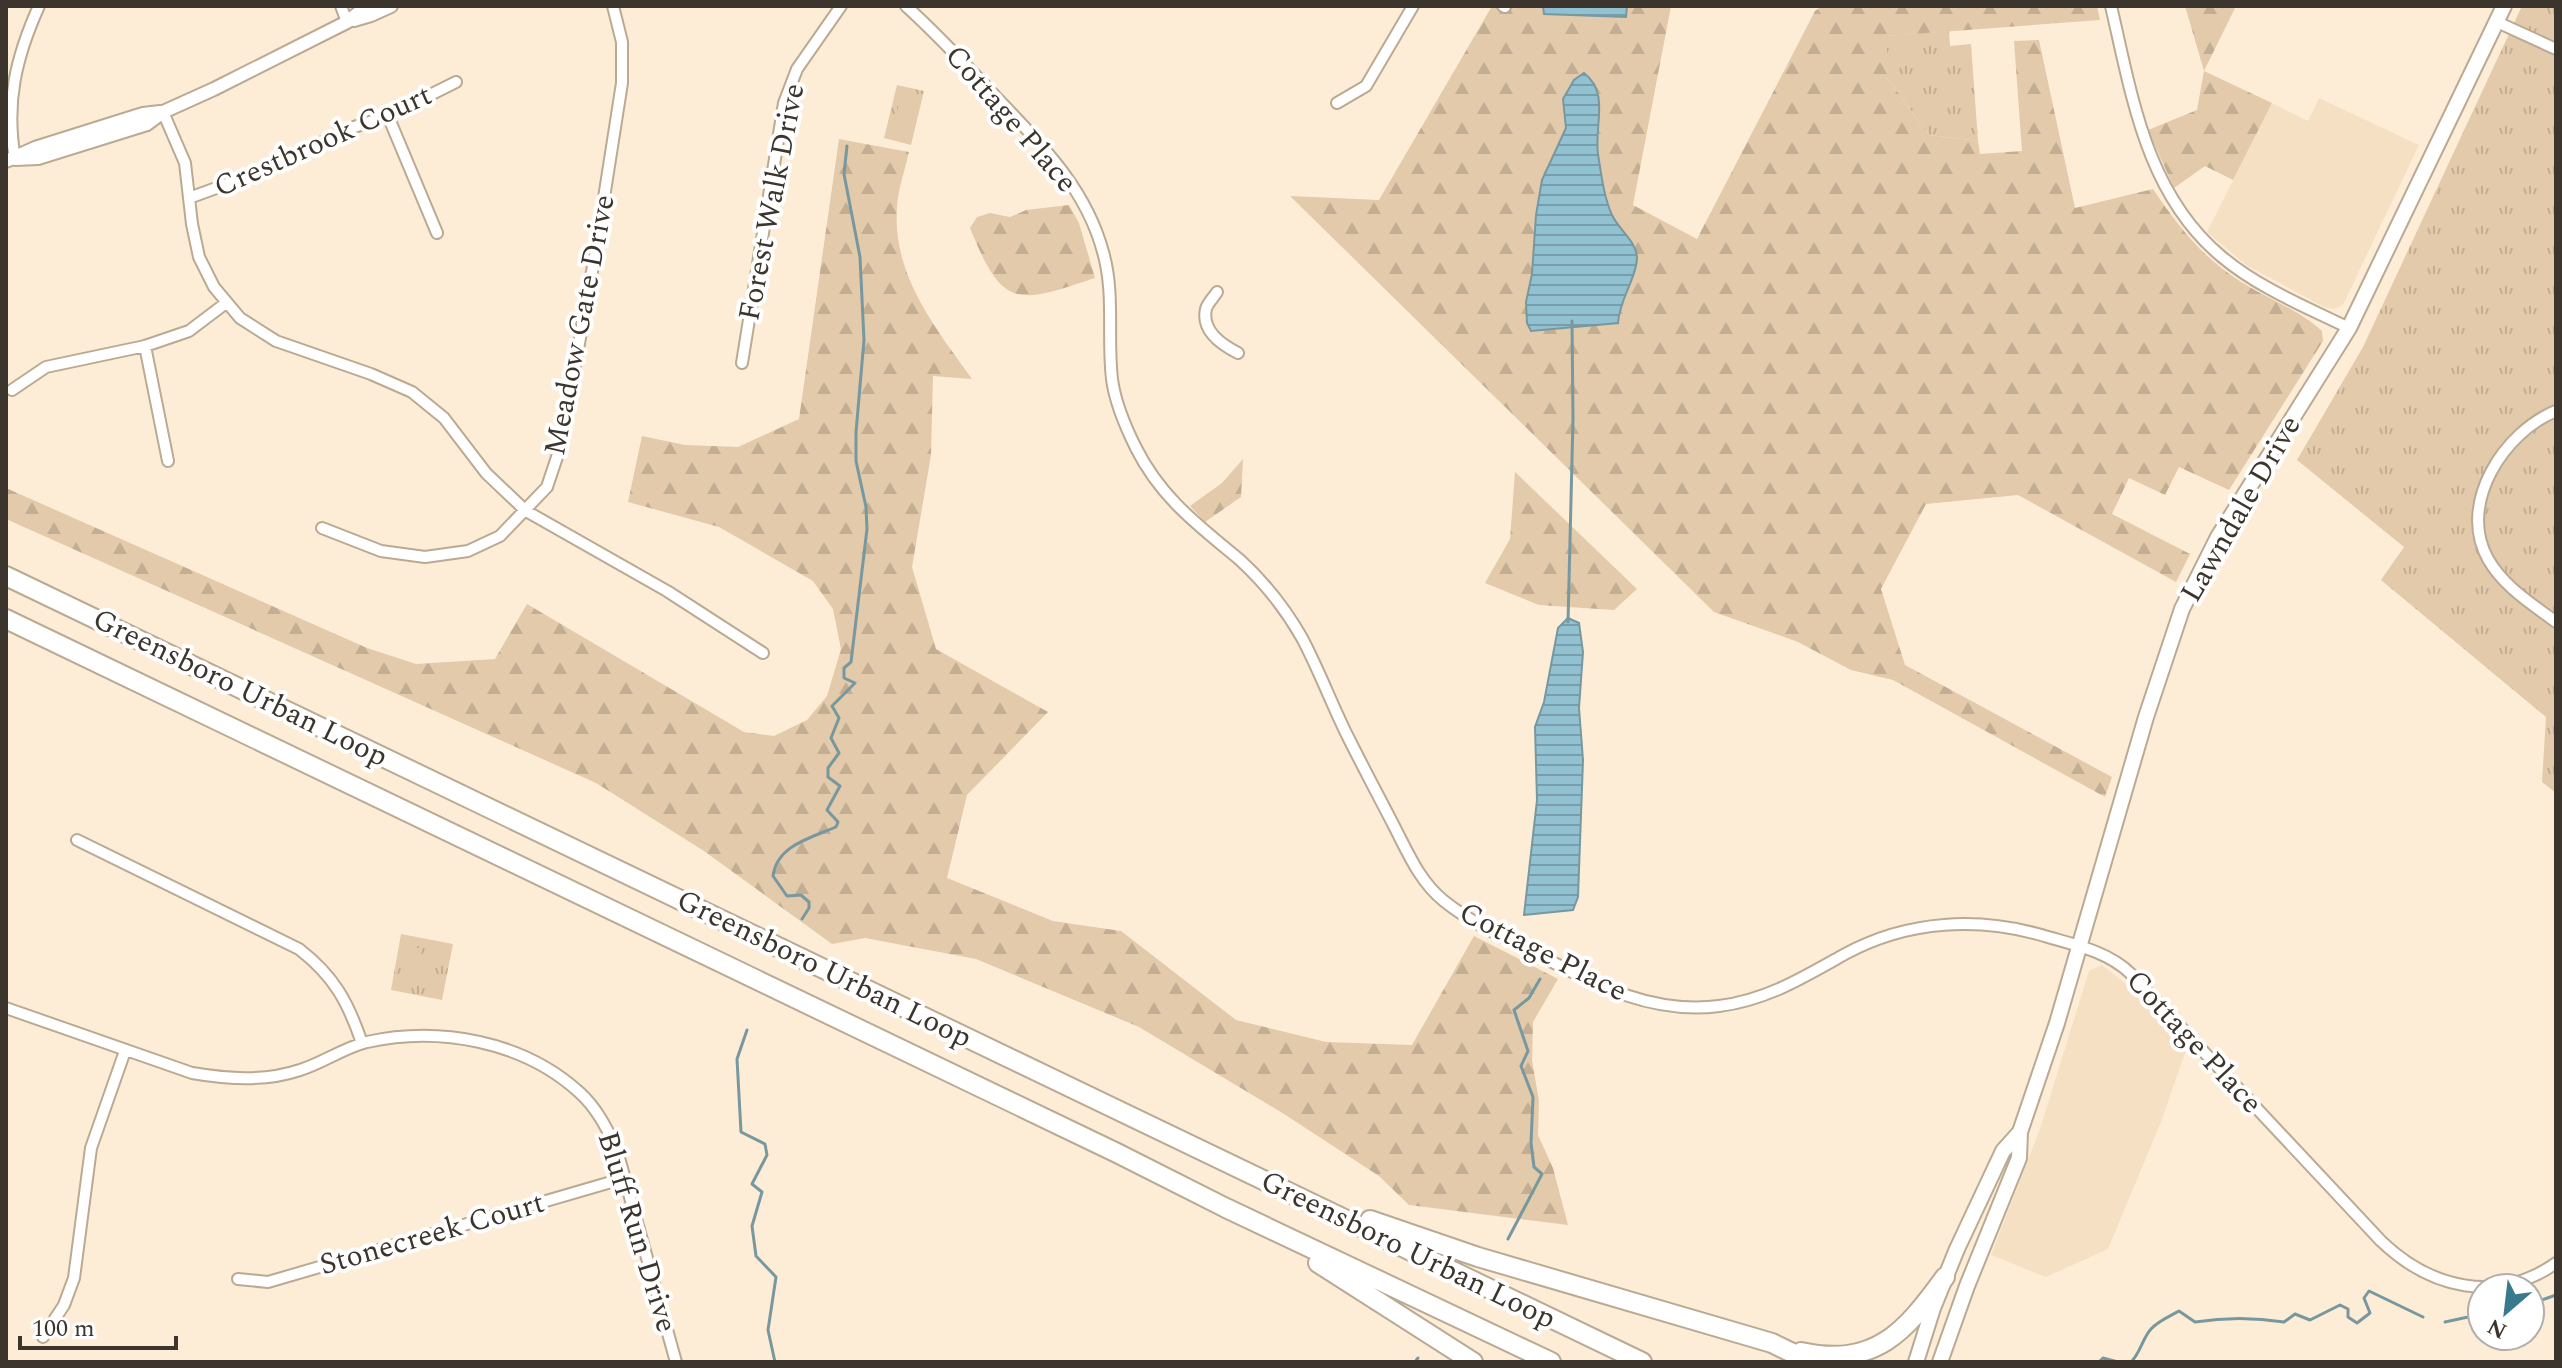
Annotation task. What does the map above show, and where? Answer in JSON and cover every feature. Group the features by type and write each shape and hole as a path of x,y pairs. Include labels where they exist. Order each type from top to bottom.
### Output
{"highway":[{"name":"Greensboro Urban Loop","path":"6,576 1642,1362"},
{"name":"Greensboro Urban Loop","path":"6,619 1551,1362"},
{"path":"1281,1189 1463,1253 1786,1349 1835,1356 1871,1349 1893,1338 1910,1323 1945,1277"},
{"path":"1226,1208 1361,1289 1473,1362"},
{"path":"1786,1349 1811,1362"}],"main road":[{"name":"Lawndale Drive","path":"1940,1362 2019,1158 2020,1132 2081,947 2146,717 2182,609 2218,537 2349,328 2504,6"},
{"name":"Lawndale Drive","path":"1916,1362 1945,1277 2003,1151 2020,1132"}],"street":[{"path":"39,6 25,38 12,84 10,160 35,148 143,114 163,112 347,22 391,6"},
{"path":"341,6 347,22"},
{"path":"347,22 367,6"},
{"name":"Meadow Gate Drive","path":"322,528 381,551 425,557 468,551 500,536 547,487 560,448 622,83 622,42 613,6"},
{"name":"Forest Walk Drive","path":"742,363 784,103 797,69 841,6"},
{"name":"Cottage Place","path":"906,6 1036,138 1073,185 1103,252 1108,281 1112,378 1119,410 1136,450 1179,509 1241,561 1278,600 1302,639 1347,735 1421,878 1443,900 1476,923 1590,982 1634,999 1673,1007 1719,1006 1769,995 1869,943 1894,933 1932,926 1993,925 2081,947 2114,960 2130,973 2381,1241 2409,1266 2449,1282 2491,1287 2531,1276 2556,1263"},
{"path":"1337,103 1366,86 1413,6"},
{"path":"2111,6 2139,127 2165,186 2191,227 2221,257 2247,276 2349,328"},
{"path":"2497,22 2556,49"},
{"name":"Crestbrook Court","path":"189,198 230,185 354,127 388,116 456,82"},
{"path":"163,112 185,163 199,257 226,303 249,324 276,341 371,374 412,392 444,418 486,473 526,511 667,591 763,653"},
{"path":"388,116 437,233"},
{"path":"1217,292 1206,309 1208,323 1216,341 1238,353"},
{"path":"12,390 46,367 145,346 189,331 226,303"},
{"path":"145,346 168,461"},
{"path":"2556,411 2530,425 2498,457 2484,493 2479,530 2481,544 2501,577 2556,622"},
{"path":"77,840 299,949 321,966 349,1004 362,1043"},
{"name":"Bluff Run Drive","path":"6,1008 192,1073 224,1078 276,1077 362,1043 412,1034 463,1039 507,1050 547,1069 578,1092 602,1119 616,1147 676,1362"},
{"path":"43,1337 64,1305 74,1278 91,1148 125,1051"},
{"name":"Stonecreek Court","path":"238,1279 268,1282 625,1178"}],"shaded area":[{"path":"2319,98 2419,145 2343,305 2334,309 2324,307 2246,265 2207,232 2272,103 2308,121"},
{"path":"2102,965 2136,992 2186,1050 2161,1122 2108,1249 2046,1277 1991,1255 2040,1129 2089,971"}],"green space":[{"path":"1492,6 1543,6 1544,14 1625,17 1627,6 1671,6 1633,205 1697,239 1815,11 1823,6 2097,6 2100,20 1887,36 1887,78 1929,135 1978,141 1980,154 2022,151 2014,41 2039,40 2075,208 2153,189 2206,255 2233,276 2314,324 2322,331 2323,341 2229,490 2179,467 2165,495 2129,478 2112,514 2190,554 2176,582 2018,495 1926,504 1881,589 1905,665 2112,777 2105,797 1893,680 1851,670 1798,642 1714,612 1290,196 1379,200","holes":["1563,99 1597,134 1608,205 1633,245 1637,264 1618,322 1572,325 1526,302 1532,274 1536,215 1542,180 1566,128"]},
{"path":"2185,6 2236,6 2204,71"},
{"path":"2522,6 2556,6 2556,793 2542,782 2546,717 2381,580 2404,547 2297,460 2363,347"},
{"path":"1949,31 1950,46 1971,44 1978,141 1929,135 1887,78 1887,36"},
{"path":"2204,71 2272,103 2233,180 2205,166 2174,188 2148,130 2197,110"},
{"path":"897,85 924,91 911,145 884,138"},
{"path":"901,95 917,99 908,135 892,131"},
{"path":"839,139 909,152 897,207 901,255 931,320 972,379 933,376 931,455 912,567 936,649 1048,712 967,795 947,878 1053,921 1121,931 1236,1020 1326,1042 1412,1045 1474,936 1558,979 1533,1022 1532,1060 1539,1101 1538,1135 1553,1168 1568,1225 1409,1205 1379,1176 1284,1114 1139,1027 976,959 865,938 832,944 704,851 596,783 6,519 6,488 367,648 416,664 495,659 527,604 744,732 774,736 807,720 827,696 841,649 833,609 813,581 719,527 628,502 642,436 685,445 738,447 799,419"},
{"path":"1069,205 1079,223 1095,278 1030,295 1016,294 1003,287 992,274 970,228 977,217 990,213 1010,217 1026,210"},
{"path":"1243,459 1241,497 1205,522 1190,506 1222,483"},
{"path":"1515,472 1637,589 1614,610 1539,605 1485,583 1510,539"},
{"path":"401,934 453,944 442,1000 391,990"},
{"path":"405,945 422,949 415,985 399,982"}],"water":[{"path":"1543,6 1627,6 1626,17 1544,14"},
{"path":"1584,73 1597,90 1599,100 1597,143 1607,201 1615,220 1634,246 1636,265 1618,323 1531,331 1527,323 1526,302 1542,180 1566,128 1563,99 1574,80"},
{"path":"1568,618 1579,623 1583,652 1579,708 1583,760 1578,897 1573,910 1524,915 1537,800 1535,727 1544,702 1558,628"}],"waterway":[{"path":"802,919 809,902 801,895 787,896 773,876 776,865 788,850 836,827 838,822 827,810 840,786 828,777 828,768 839,753 831,738 839,718 832,706 855,683 844,678 844,668 851,662 867,529 866,507 856,461 864,340 860,257 844,174 847,146"},
{"path":"1568,622 1572,321"},
{"path":"1508,1239 1542,1174 1534,1167 1531,1143 1533,1097 1521,1066 1528,1051 1514,1010 1529,998 1540,979"},
{"path":"747,1030 737,1059 741,1132 765,1144 767,1155 752,1184 762,1192 752,1226 756,1256 776,1277 768,1330 775,1362"},
{"path":"2131,1362 2151,1329 2179,1311 2195,1322 2240,1318 2284,1322 2295,1314 2310,1320 2340,1305 2348,1309 2348,1317 2357,1323 2370,1313 2364,1298 2369,1291 2423,1317"},
{"path":"2546,1298 2556,1295"},
{"path":"2445,1322 2466,1317"},
{"path":"1415,1362 1418,1358"},
{"path":"2099,1362 2103,1358 2118,1362"},
{"path":"932,1362 996,1362"}]}
